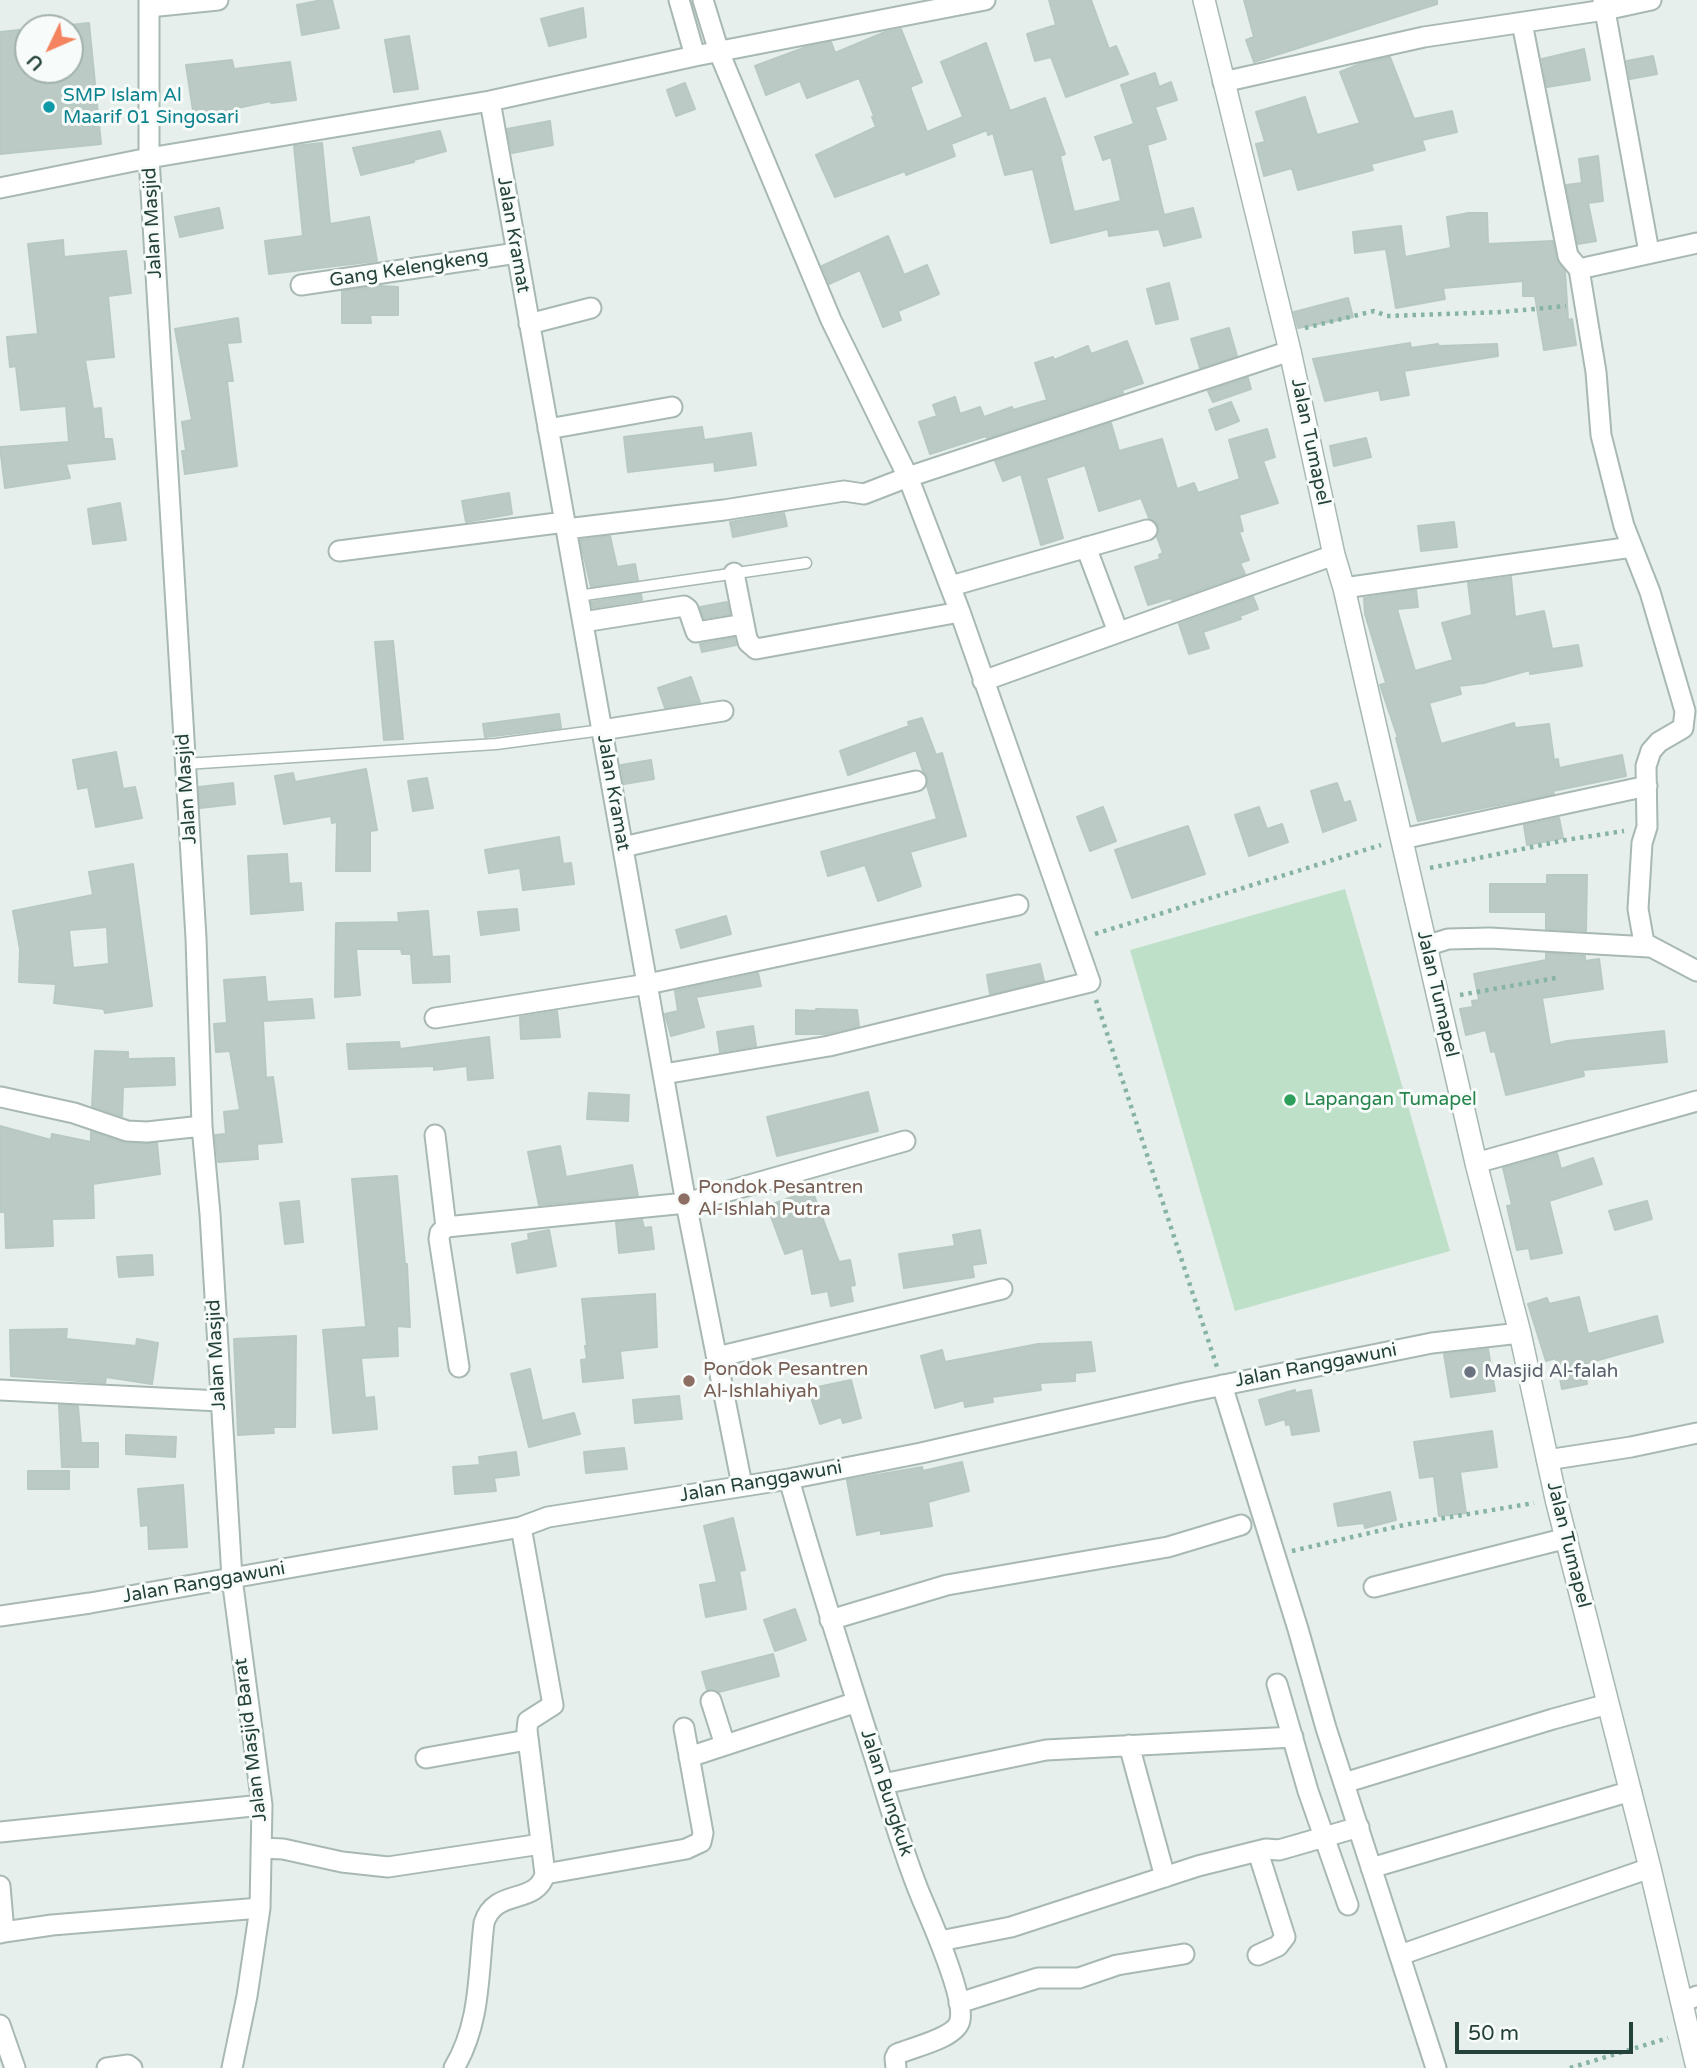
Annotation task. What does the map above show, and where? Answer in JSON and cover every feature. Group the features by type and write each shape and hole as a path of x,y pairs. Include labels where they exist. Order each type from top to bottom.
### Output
{"street":[{"path":"149,3 218,0"},
{"path":"664,1074 829,1046 1081,984 1074,941 983,681 951,613 951,586 908,477 679,0"},
{"path":"703,0 707,54"},
{"path":"0,188 149,158 489,101 707,54 985,0"},
{"name":"Jalan Tumapel","path":"1203,0 1288,341 1334,555 1344,588 1476,1163 1520,1333 1556,1499 1650,1868 1690,1999 1689,2032 1697,2068"},
{"path":"1223,82 1424,37 1522,23 1604,5 1651,0"},
{"name":"Jalan Masjid","path":"149,3 149,158 196,938 202,1126 210,1214 232,1578"},
{"path":"1604,5 1649,252"},
{"path":"1522,23 1568,256 1579,269 1596,372 1601,435 1623,526 1650,592 1685,711 1682,728 1659,742 1651,751 1646,766 1646,830 1642,843 1638,909 1642,937 1649,947"},
{"name":"Jalan Kramat","path":"489,101 687,1203 742,1485"},
{"path":"1579,269 1697,243"},
{"name":"Gang Kelengkeng","path":"301,285 517,253"},
{"path":"529,324 591,308"},
{"path":"339,551 724,510 844,491 872,491 1288,341"},
{"path":"548,429 672,407"},
{"path":"951,586 1147,530"},
{"path":"1086,547 1118,632"},
{"path":"1344,588 1632,547"},
{"path":"983,681 1334,555"},
{"path":"734,573 748,642 756,649 951,613"},
{"path":"583,622 684,606 688,609 696,632 744,624"},
{"path":"602,730 723,711"},
{"path":"623,848 916,781"},
{"path":"1402,839 1647,786"},
{"path":"435,1018 648,984 1018,905"},
{"path":"1426,946 1448,939 1490,938 1649,947 1697,971"},
{"path":"1,1097 74,1113 127,1131 147,1132 202,1126"},
{"path":"1476,1163 1697,1101"},
{"path":"435,1135 446,1227"},
{"path":"459,1367 439,1239 440,1233 446,1227 687,1203 905,1141"},
{"path":"717,1357 1002,1289"},
{"name":"Jalan Ranggawuni","path":"0,1616 521,1527 548,1517 789,1479 1189,1392 1432,1343 1520,1333"},
{"path":"1218,1386 1275,1555 1344,1783 1343,1831 1348,1905"},
{"path":"0,1390 220,1401"},
{"path":"1547,1460 1697,1433"},
{"name":"Jalan Bungkuk","path":"789,1479 830,1620 883,1784 918,1889 940,1941 959,2003"},
{"path":"830,1620 947,1585 1168,1547 1241,1525"},
{"path":"454,2068 472,2031 484,1923 488,1912 495,1904 535,1890 542,1885 545,1874 527,1740 528,1721 553,1705 521,1527"},
{"path":"1374,1587 1567,1538"},
{"name":"Jalan Masjid Barat","path":"232,1578 262,1805 260,1908 232,2068"},
{"path":"1277,1684 1293,1737 1343,1831 1371,1868 1436,2068"},
{"path":"710,1701 724,1745"},
{"path":"690,1757 857,1703"},
{"path":"1344,1783 1608,1704"},
{"path":"545,1874 686,1849 703,1840 684,1728"},
{"path":"883,1784 1046,1750 1293,1737"},
{"path":"426,1758 527,1740"},
{"path":"1129,1745 1165,1877"},
{"path":"1371,1868 1631,1791"},
{"path":"0,1832 262,1805"},
{"path":"940,1941 1011,1927 1165,1877 1258,1852 1279,1850 1343,1831"},
{"path":"262,1848 283,1849 378,1867 541,1844"},
{"path":"1258,1852 1285,1937 1278,1946 1258,1955"},
{"path":"1400,1955 1650,1868"},
{"path":"0,1886 2,1933 52,1925 260,1908"},
{"path":"896,2068 897,2054 949,2035 959,2025 959,2003 1038,1978 1080,1978 1117,1965 1184,1954"},
{"path":"0,2025 15,2068"},
{"path":"107,2068 128,2065 132,2068"}],"lane":[{"path":"578,596 806,563"},
{"path":"185,764 496,744 602,730"}],"path":[{"path":"1288,341 1374,311 1387,316 1400,316 1502,312 1584,304"},
{"path":"1409,873 1566,840 1611,832 1646,830"},
{"path":"1074,941 1402,839"},
{"path":"1438,999 1556,978"},
{"path":"1081,984 1218,1386"},
{"path":"1275,1555 1404,1525 1556,1499"},
{"path":"1570,2068 1689,2032"}],"green space":[{"name":"Lapangan Tumapel","path":"1345,889 1450,1251 1235,1311 1130,950"}],"building":[{"path":"332,0 339,28 302,35 297,5"},
{"path":"1049,0 1091,0 1109,49 1116,46 1128,74 1066,97 1051,57 1035,61 1027,34 1056,25"},
{"path":"1244,0 1437,0 1437,4 1254,62 1246,40 1254,37"},
{"path":"583,8 586,37 549,46 541,19"},
{"name":"SMP Islam Al Maarif 01 Singosari","path":"89,23 101,144 0,154 0,32 14,30 14,84 84,84 84,24"},
{"path":"901,29 922,82 910,87 927,132 963,117 941,62 986,43 1010,111 1045,98 1065,154 1060,156 1074,212 1121,201 1111,157 1103,160 1095,137 1134,124 1121,85 1155,73 1159,87 1171,82 1177,100 1155,107 1166,139 1147,145 1164,215 1193,208 1201,237 1164,246 1159,229 1109,236 1108,229 1051,243 1033,169 1005,175 993,133 988,135 987,130 951,144 955,156 906,175 905,171 835,197 816,155 876,127 859,78 807,98 800,81 766,95 755,66 806,47 831,42 835,53 885,32"},
{"path":"409,36 418,89 394,92 385,40"},
{"path":"1584,49 1590,80 1547,87 1542,59"},
{"path":"1653,56 1657,74 1630,79 1627,61"},
{"path":"1390,57 1414,119 1452,111 1457,132 1422,140 1425,150 1371,164 1373,170 1298,190 1292,168 1264,176 1256,144 1265,142 1256,112 1305,97 1317,135 1360,123 1340,72 1362,63"},
{"path":"232,60 234,69 290,62 296,100 271,101 194,117 186,65"},
{"path":"685,83 695,109 676,116 667,90"},
{"path":"550,121 553,145 512,153 507,129"},
{"path":"440,131 446,151 361,175 353,148"},
{"path":"322,143 330,224 369,217 377,261 269,274 265,241 303,236 294,146"},
{"path":"1598,156 1603,201 1588,203 1596,241 1578,244 1566,185 1582,183 1579,159"},
{"path":"219,208 223,228 180,237 175,217"},
{"path":"1487,213 1488,244 1553,241 1556,259 1565,271 1568,320 1572,319 1576,345 1544,350 1535,296 1523,296 1523,281 1443,288 1445,299 1396,308 1386,249 1355,253 1353,232 1401,226 1405,257 1451,248 1447,217"},
{"path":"888,236 904,275 927,265 939,294 898,311 901,320 883,327 860,270 829,284 822,266"},
{"path":"63,240 64,257 126,251 131,293 108,296 114,357 85,360 93,409 101,408 104,439 112,439 115,459 66,464 70,478 5,488 0,447 69,442 66,406 21,410 16,366 10,367 7,337 38,334 28,244"},
{"path":"1169,283 1178,319 1156,324 1147,289"},
{"path":"381,286 398,287 398,315 370,315 371,323 342,323 342,291"},
{"path":"1348,298 1353,317 1298,328 1294,312"},
{"path":"238,318 241,342 227,343 233,381 227,381 237,466 185,474 182,451 186,451 182,422 192,420 175,329"},
{"path":"1229,328 1237,356 1200,368 1191,339"},
{"path":"1127,341 1143,383 1122,390 1123,393 930,454 919,422 937,416 933,405 955,397 960,414 980,407 984,417 1012,407 1013,410 1047,400 1035,363 1053,357 1054,360 1088,346 1091,354"},
{"path":"1410,343 1411,348 1438,344 1497,344 1498,356 1404,371 1409,395 1381,400 1379,390 1325,401 1313,359"},
{"path":"1248,378 1251,389 1213,402 1208,391"},
{"path":"1231,402 1239,421 1216,430 1209,410"},
{"path":"1111,423 1119,451 1162,439 1177,489 1194,483 1198,493 1240,479 1229,440 1267,429 1275,457 1263,461 1278,503 1239,515 1243,531 1239,532 1249,560 1240,563 1245,574 1172,600 1171,598 1148,605 1135,567 1160,559 1159,555 1163,553 1157,537 1158,526 1149,518 1141,498 1099,511 1085,465 1046,478 1063,538 1041,545 1021,474 1003,481 995,461"},
{"path":"702,427 704,440 751,433 756,465 715,471 714,462 628,472 624,437"},
{"path":"1366,438 1371,457 1334,466 1330,446"},
{"path":"509,493 512,514 466,522 462,501"},
{"path":"120,503 126,540 93,544 88,509"},
{"path":"784,513 787,526 733,537 730,522"},
{"path":"1454,522 1457,547 1421,551 1418,526"},
{"path":"610,536 617,567 635,564 638,580 591,587 580,540"},
{"path":"1511,577 1515,617 1544,611 1552,649 1578,645 1582,666 1530,674 1530,670 1484,683 1459,686 1461,694 1429,703 1441,744 1514,723 1515,728 1549,724 1554,760 1558,759 1559,768 1622,755 1626,776 1553,791 1554,794 1418,821 1398,738 1380,685 1386,683 1365,614 1364,598 1416,590 1418,607 1397,609 1415,671 1453,660 1442,623 1472,615 1468,583"},
{"path":"641,594 642,600 593,608 591,602"},
{"path":"1253,597 1258,609 1240,616 1241,619 1203,632 1209,648 1189,654 1179,624"},
{"path":"727,602 730,614 704,618 700,607"},
{"path":"734,638 736,645 702,652 700,644"},
{"path":"393,641 403,739 384,740 375,642"},
{"path":"691,677 700,702 665,708 658,688"},
{"path":"559,714 561,728 485,737 483,724"},
{"path":"922,718 936,755 942,753 966,836 910,852 921,886 878,901 865,865 828,876 821,852 937,819 927,786 928,778 916,750 848,775 840,751 909,726 908,722"},
{"path":"116,752 123,789 135,787 142,818 96,827 88,787 78,789 73,760"},
{"path":"651,760 654,779 624,784 621,765"},
{"path":"366,769 377,830 370,831 370,871 336,871 337,822 332,823 331,816 284,824 275,776 293,773 295,782"},
{"path":"427,778 433,808 413,811 408,781"},
{"path":"233,783 235,804 200,808 199,787"},
{"path":"1337,783 1344,803 1350,801 1356,820 1323,832 1311,791"},
{"path":"1103,807 1116,841 1090,851 1077,817"},
{"path":"1259,807 1267,829 1282,824 1288,842 1249,856 1235,815"},
{"path":"1559,818 1563,838 1527,845 1524,825"},
{"path":"1188,826 1205,874 1132,898 1115,850"},
{"path":"559,837 563,864 571,863 574,884 523,890 520,868 489,873 485,850"},
{"path":"287,854 289,884 301,883 303,910 251,914 248,856"},
{"path":"133,864 152,1006 105,1013 104,1009 54,1003 56,984 19,982 20,949 13,911 93,895 89,872","holes":["107,927 109,964 73,968 69,930"]},
{"path":"1547,875 1587,875 1586,931 1546,929 1546,912 1490,912 1490,884 1547,884"},
{"path":"517,909 519,930 481,935 478,912"},
{"path":"428,911 432,957 449,956 450,982 413,983 411,954 402,954 401,949 356,949 360,995 335,997 336,923 399,922 398,913"},
{"path":"726,916 731,934 681,948 676,930"},
{"path":"1546,953 1585,956 1585,961 1599,959 1603,989 1542,998 1550,1045 1664,1031 1667,1062 1583,1070 1584,1076 1506,1095 1495,1051 1491,1052 1486,1030 1466,1035 1460,1009 1473,1007 1472,1001 1479,1000 1474,974 1546,960"},
{"path":"1040,964 1044,981 990,994 987,975"},
{"path":"758,973 761,986 696,997 704,1027 671,1036 665,1014 678,1011 675,991"},
{"path":"265,977 267,1002 312,999 314,1018 263,1021 266,1078 273,1077 282,1142 257,1144 258,1159 218,1162 215,1135 226,1134 224,1112 240,1110 230,1051 216,1052 214,1024 227,1023 224,980"},
{"path":"796,1010 857,1010 859,1026 825,1034 796,1034"},
{"path":"557,1011 560,1037 521,1039 520,1017"},
{"path":"753,1026 756,1046 720,1052 717,1032"},
{"path":"489,1037 493,1078 468,1080 467,1066 434,1070 434,1066 349,1069 347,1044 399,1042 400,1049"},
{"path":"95,1051 128,1052 128,1059 174,1058 175,1085 123,1087 122,1116 92,1106"},
{"path":"868,1092 878,1131 777,1156 767,1117"},
{"path":"589,1093 629,1095 628,1121 587,1119"},
{"path":"0,1126 51,1140 52,1134 91,1142 91,1132 126,1143 157,1143 160,1174 93,1184 94,1218 52,1219 53,1246 6,1248 5,1212 0,1212"},
{"path":"560,1146 566,1177 632,1165 638,1196 539,1205 528,1152"},
{"path":"1557,1153 1561,1169 1593,1158 1602,1184 1549,1201 1562,1253 1531,1259 1529,1248 1517,1250 1507,1206 1512,1205 1503,1168"},
{"path":"397,1176 407,1264 410,1327 397,1326 398,1356 361,1358 365,1398 374,1397 377,1429 333,1433 323,1330 366,1327 352,1179"},
{"path":"812,1190 839,1262 850,1260 855,1285 850,1286 853,1301 831,1306 828,1291 812,1294 803,1248 785,1254 767,1206"},
{"path":"299,1201 303,1242 285,1244 280,1203"},
{"path":"1647,1201 1652,1219 1615,1230 1609,1211"},
{"path":"642,1220 644,1228 651,1227 654,1249 619,1253 616,1222"},
{"path":"549,1230 556,1266 517,1273 512,1244 529,1240 528,1234"},
{"path":"980,1230 986,1263 972,1265 974,1277 904,1288 899,1254 955,1246 953,1235"},
{"path":"152,1255 153,1275 119,1277 117,1257"},
{"path":"655,1294 657,1347 620,1351 623,1378 583,1382 581,1360 587,1359 587,1346 582,1299"},
{"path":"1579,1297 1588,1334 1657,1316 1663,1342 1584,1364 1587,1384 1562,1389 1556,1358 1546,1361 1528,1304 1547,1298 1549,1304"},
{"path":"67,1329 66,1339 136,1346 137,1339 158,1343 152,1384 106,1377 105,1383 11,1376 10,1330"},
{"path":"296,1336 295,1427 273,1427 274,1433 238,1435 234,1339"},
{"path":"1091,1342 1095,1371 1075,1373 1075,1381 1040,1383 1041,1390 992,1397 993,1402 965,1407 964,1400 935,1408 921,1356 942,1350 945,1362 1038,1344"},
{"name":"Masjid Al-falah","path":"1488,1349 1495,1391 1451,1397 1444,1354"},
{"path":"530,1369 542,1421 574,1413 580,1434 529,1447 511,1374"},
{"path":"851,1380 861,1418 843,1423 841,1417 820,1424 808,1389"},
{"path":"1295,1390 1295,1393 1311,1390 1319,1431 1292,1435 1290,1424 1286,1425 1285,1419 1266,1425 1259,1400"},
{"path":"679,1396 682,1419 635,1423 633,1400"},
{"path":"59,1405 78,1406 81,1443 98,1443 98,1467 62,1467"},
{"path":"1492,1431 1497,1467 1460,1472 1466,1513 1439,1516 1434,1476 1420,1478 1414,1442"},
{"path":"126,1435 176,1437 175,1457 126,1454"},
{"path":"624,1448 627,1469 586,1473 584,1452"},
{"path":"516,1452 519,1475 494,1478 496,1491 455,1494 453,1467 480,1465 479,1457"},
{"path":"962,1462 969,1491 928,1502 932,1526 881,1534 881,1530 857,1535 847,1480 922,1467 923,1471"},
{"path":"28,1471 69,1471 69,1489 28,1489"},
{"path":"183,1485 187,1547 149,1549 148,1525 141,1526 138,1489"},
{"path":"1390,1492 1396,1520 1365,1528 1364,1523 1338,1526 1334,1504"},
{"path":"733,1518 745,1570 739,1571 746,1609 706,1617 700,1585 717,1582 704,1526"},
{"path":"795,1609 806,1640 775,1651 764,1620"},
{"path":"773,1654 779,1676 719,1692 707,1690 702,1672"}],"place":[{"name":"SMP Islam Al Maarif 01 Singosari","path":"49,107"},
{"name":"Lapangan Tumapel","path":"1290,1100"},
{"name":"Pondok Pesantren Al-Ishlah Putra","path":"684,1199"},
{"name":"Masjid Al-falah","path":"1470,1372"},
{"name":"Pondok Pesantren Al-Ishlahiyah","path":"689,1381"}]}
